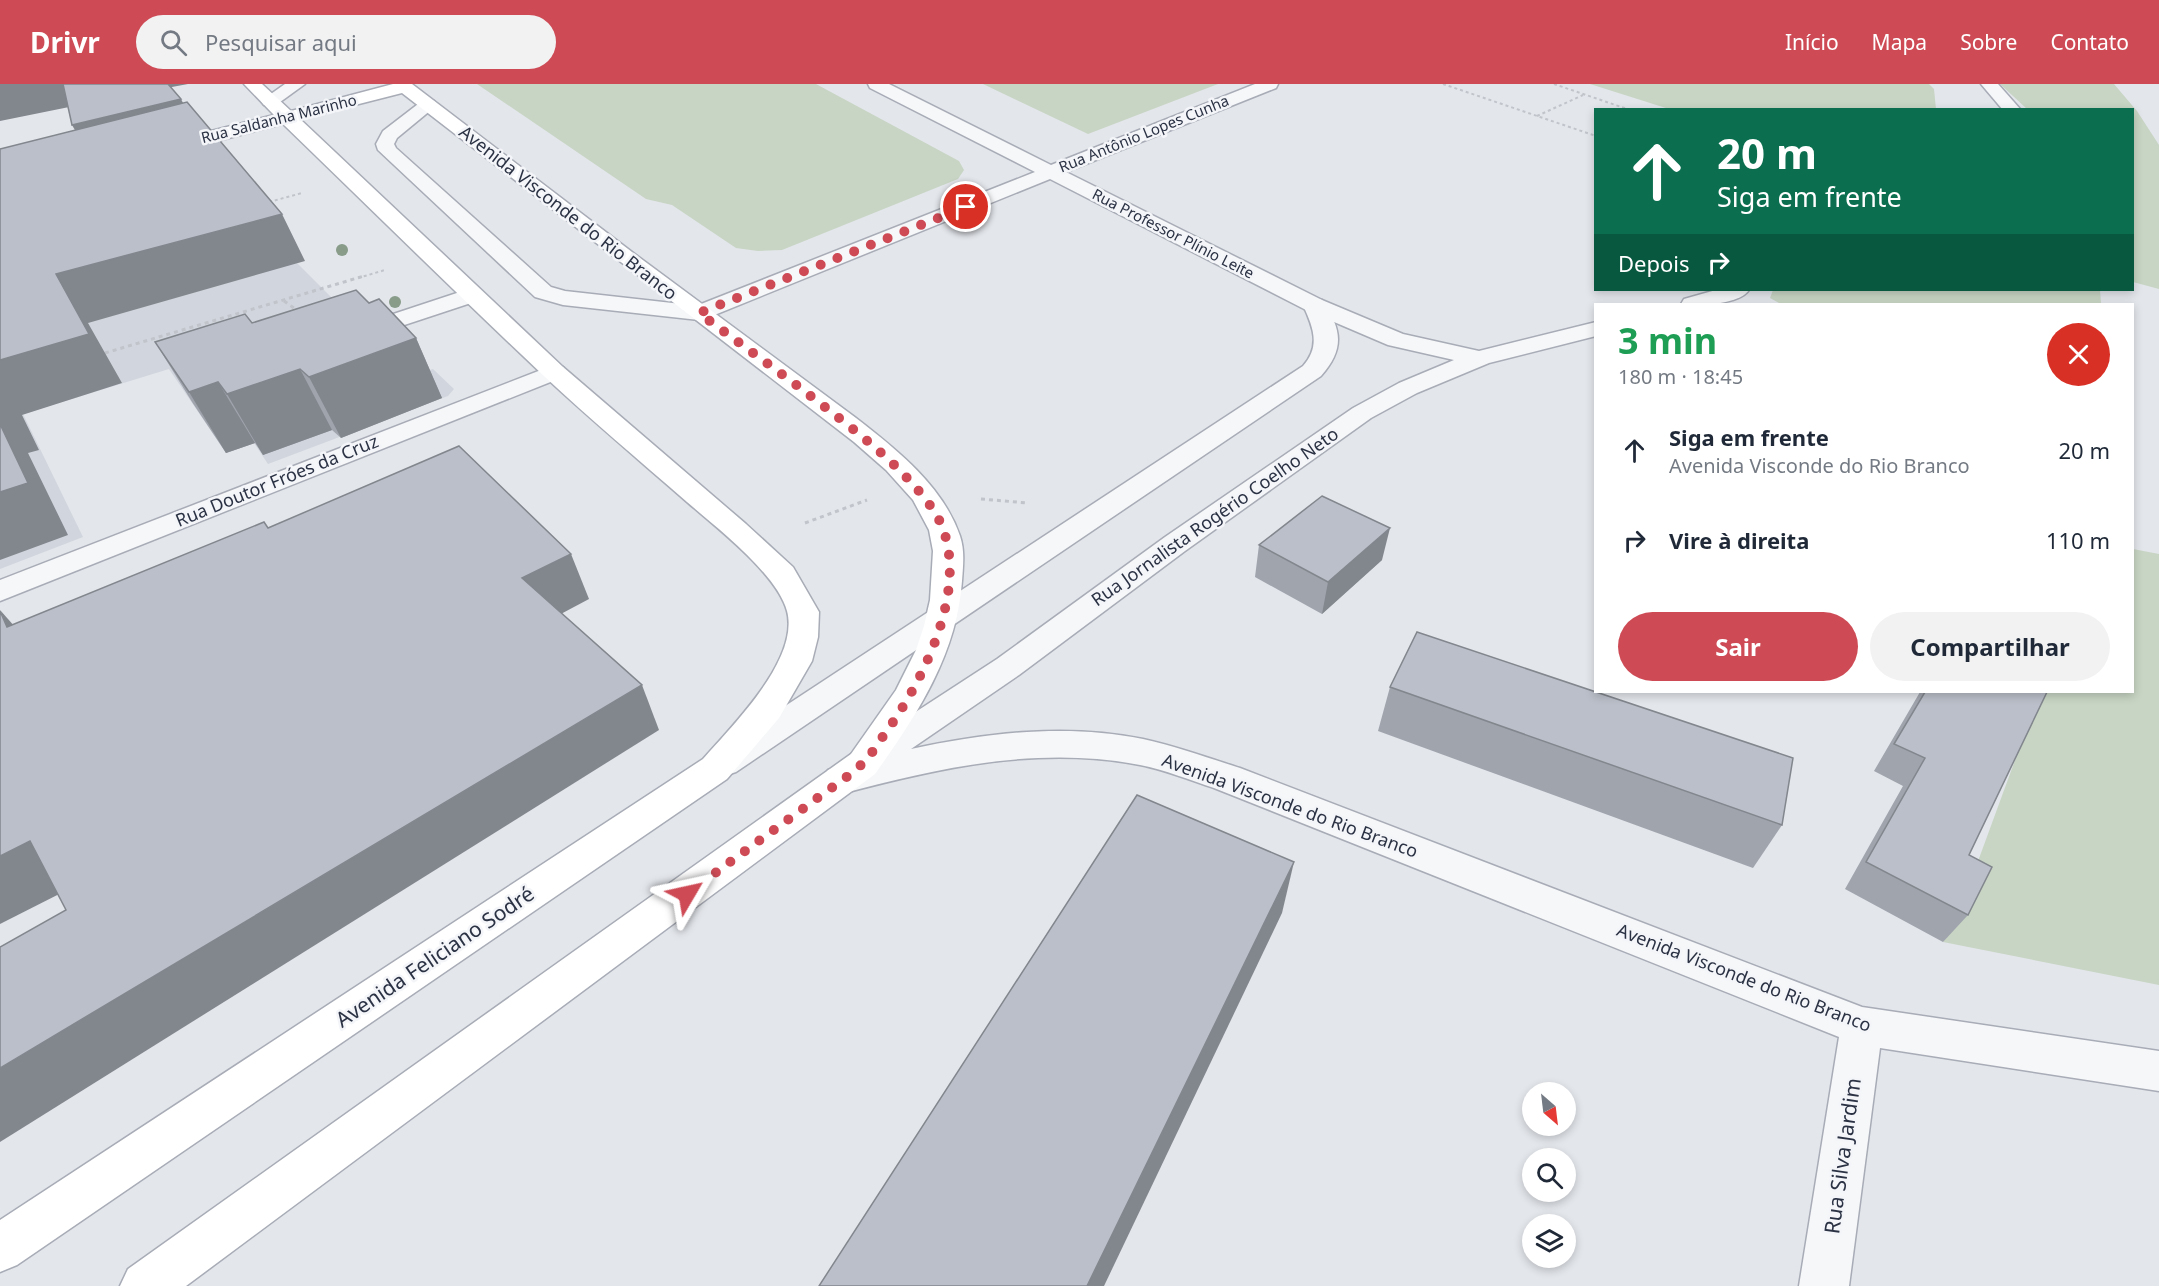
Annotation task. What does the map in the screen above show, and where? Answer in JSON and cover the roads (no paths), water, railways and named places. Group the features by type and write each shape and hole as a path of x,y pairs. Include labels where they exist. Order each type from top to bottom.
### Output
{"main road":[{"path":"252,84 554,372"},
{"name":"Avenida Visconde do Rio Branco","path":"408,85 428,105 868,441 911,482 932,509 944,530 949,551 948,585 943,619 916,684 893,723 852,772"},
{"name":"Rua Saldanha Marinho","path":"149,153 408,85"},
{"name":"Avenida Feliciano Sodré","path":"0,1248 716,769 767,709 796,661 802,637 803,612 782,573 752,544 554,372"},
{"path":"145,1286 852,772"}],"street":[{"path":"270,101 297,84"},
{"name":"Rua Professor Plínio Leite","path":"876,84 1314,305 1396,340 1421,348 1480,358"},
{"name":"Rua Antônio Lopes Cunha","path":"699,313 1270,84"},
{"path":"1989,84 2011,108"},
{"path":"428,105 389,135 385,144 387,150 543,292 563,298 699,313"},
{"path":"1695,303 1735,291"},
{"path":"365,331 472,295"},
{"path":"716,769 1312,371 1324,359 1328,348 1326,334 1314,305"},
{"name":"Rua Jornalista Rogério Coelho Neto","path":"852,772 1008,667 1174,544 1362,413 1408,388 1480,358 1594,330"},
{"name":"Rua Doutor Fróes da Cruz","path":"0,591 554,372"},
{"name":"Avenida Visconde do Rio Branco","path":"852,772 1019,745 1074,744 1131,750 1227,778 1862,1026 2159,1071"},
{"name":"Rua Silva Jardim","path":"1824,1286 1862,1026"}]}
